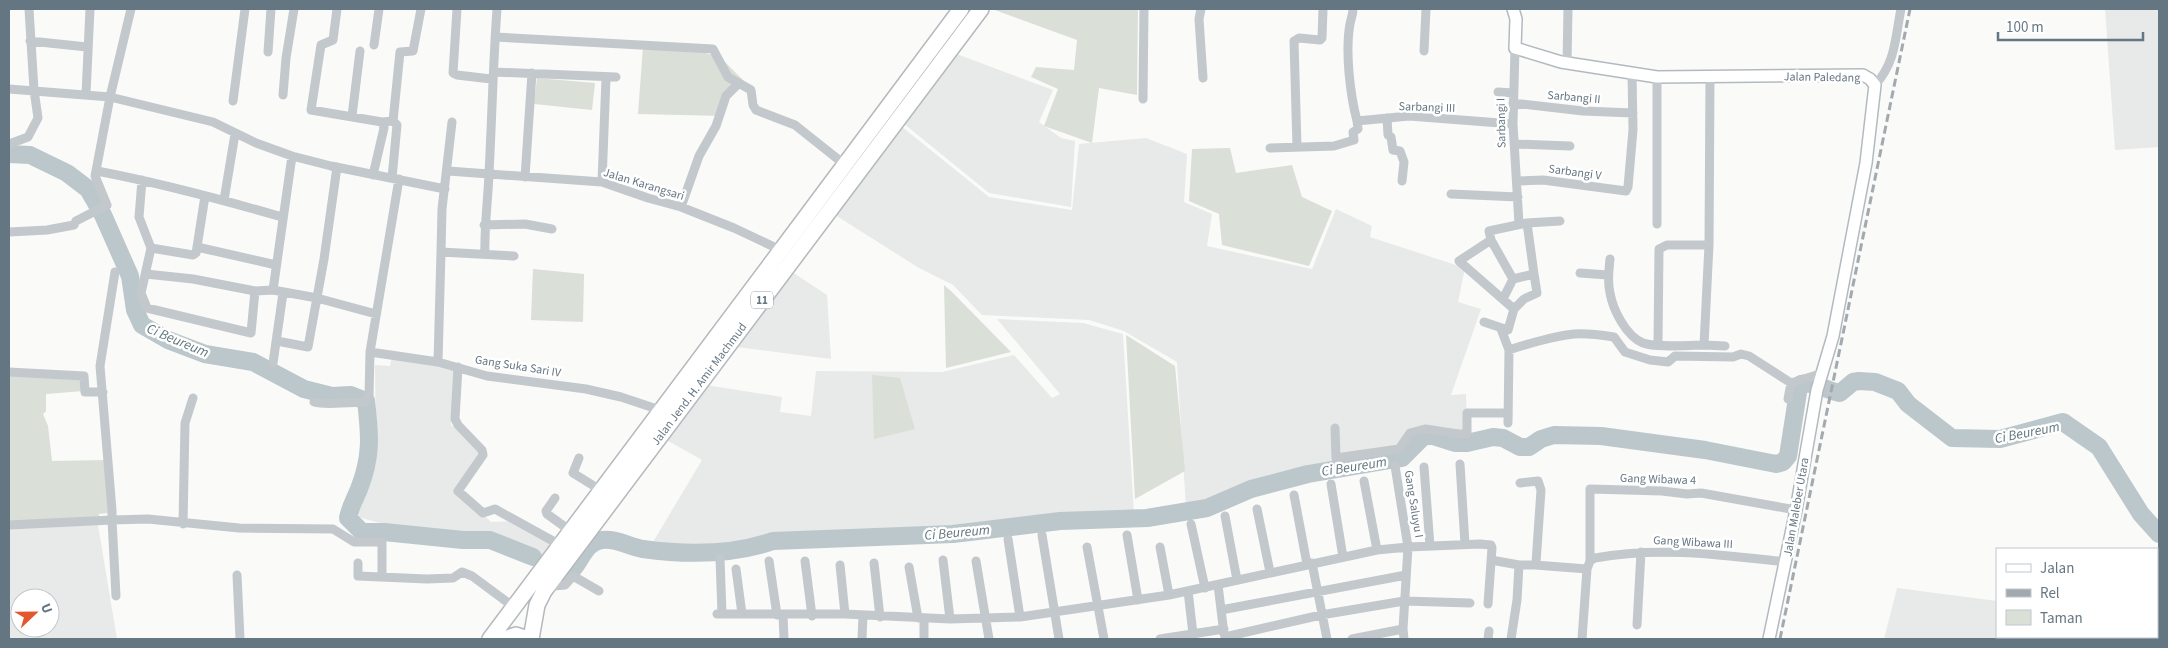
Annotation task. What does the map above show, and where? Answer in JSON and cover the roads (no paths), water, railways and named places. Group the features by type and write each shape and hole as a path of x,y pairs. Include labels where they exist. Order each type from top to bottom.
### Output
{"highway":[{"name":"Jalan Jend. H. Amir Machmud","path":"545,583 787,254 844,164 961,9"},
{"name":"Jalan Jend. H. Amir Machmud","path":"545,583 562,546 660,410 787,254 981,9"},
{"name":"11","path":"490,639 514,607 545,583"},
{"name":"11","path":"505,639 516,635 529,639 537,605 545,583"}],"street":[{"path":"9,144 20,141 32,133 38,118 34,90 29,9"},
{"path":"86,94 90,9"},
{"path":"9,232 48,230 74,225 76,221 108,205 95,176 110,97 131,9"},
{"path":"233,101 245,9"},
{"path":"268,52 271,9"},
{"path":"283,95 286,58 294,9"},
{"path":"337,9 334,40 322,45 311,110 382,122 393,121"},
{"path":"374,45 379,9"},
{"path":"314,402 321,404 367,399 370,352 396,179 397,125 393,121 400,52 413,51 421,9"},
{"path":"457,9 454,73 457,75 493,76 532,73 616,78"},
{"path":"485,254 484,225 489,174 497,9"},
{"path":"1143,99 1144,9"},
{"path":"1201,9 1199,19 1203,78"},
{"path":"1298,147 1294,41 1299,38 1320,40 1322,38 1323,9"},
{"path":"1270,148 1334,146 1354,140 1353,132 1358,129 1358,121 1349,60 1350,23 1353,9"},
{"path":"1424,51 1426,9"},
{"path":"1513,9 1516,19 1515,48"},
{"path":"1567,62 1568,9"},
{"path":"1875,85 1885,74 1890,64 1900,9"},
{"path":"495,37 711,48 715,50 728,77 751,90 753,105 756,110 795,125 844,164"},
{"path":"30,41 87,47"},
{"name":"Jalan Paledang","path":"1515,48 1567,62 1657,77 1863,75 1870,79 1875,85 1872,122 1863,177 1832,336 1819,381"},
{"name":"Sarbangi I","path":"1514,308 1524,299 1537,293 1518,197 1513,124 1515,48"},
{"path":"352,116 360,51"},
{"path":"525,177 532,73"},
{"path":"1632,73 1633,113"},
{"path":"1704,345 1709,245 1710,76"},
{"path":"1657,77 1657,224"},
{"path":"602,182 606,78"},
{"path":"681,207 699,156 716,126 726,96 739,83"},
{"path":"9,89 110,97 213,122 235,134 292,156 445,189"},
{"path":"1498,92 1514,93"},
{"name":"Sarbangi II","path":"1513,103 1583,111 1633,113"},
{"name":"Sarbangi V","path":"1517,181 1543,180 1626,191 1628,187 1633,113"},
{"name":"Sarbangi III","path":"1358,121 1409,116 1513,124"},
{"path":"1387,118 1388,135 1391,138 1393,150 1400,150 1404,162 1402,181"},
{"path":"374,175 384,128 382,122"},
{"path":"438,362 441,252 452,122"},
{"path":"224,200 235,134"},
{"path":"1514,144 1570,146"},
{"path":"273,290 292,156"},
{"path":"277,341 308,347 337,167"},
{"path":"97,171 187,189 205,196 282,217"},
{"name":"Jalan Karangsari","path":"448,171 602,182 681,207 734,228 787,254"},
{"path":"142,180 139,217 151,248 141,295 147,308 251,333 255,291"},
{"path":"1451,194 1518,197"},
{"path":"151,248 193,255 196,253 205,196"},
{"path":"1513,279 1491,240 1489,231 1523,224 1560,221"},
{"path":"484,225 525,224 552,229"},
{"path":"1484,322 1501,330 1508,330 1514,308 1458,261 1491,240"},
{"path":"1658,344 1659,248 1667,245 1709,245"},
{"path":"197,247 276,265"},
{"path":"441,252 514,256"},
{"path":"1610,258 1608,275 1610,293 1617,313 1632,337 1644,343 1724,346"},
{"path":"115,272 100,366 112,510 116,596"},
{"path":"1580,273 1608,275"},
{"path":"146,274 193,279 255,291 273,290 317,298 376,314"},
{"path":"1513,279 1534,274"},
{"path":"1504,299 1513,279"},
{"path":"273,363 283,293"},
{"path":"1501,330 1509,350 1508,423"},
{"path":"1509,350 1573,334 1614,336 1625,352 1650,360 1668,362 1675,356 1733,357 1741,354 1749,356 1791,383 1819,381"},
{"name":"Gang Suka Sari IV","path":"370,352 438,362 487,376 586,389 660,410"},
{"path":"458,367 455,419 458,425 482,450 484,455 458,491 483,513 495,509 562,546"},
{"path":"9,372 84,376 84,392 102,392"},
{"name":"Jalan Maleber Utara","path":"1769,639 1786,562 1819,381"},
{"path":"1788,399 1791,383"},
{"path":"183,524 185,423 193,398"},
{"path":"1335,428 1336,458 1400,449 1410,433 1425,429 1467,434 1467,413 1508,413"},
{"path":"579,458 573,473 602,491"},
{"path":"1460,464 1465,544"},
{"name":"Gang Saluyu I","path":"1395,466 1408,547 1404,601 1404,639"},
{"path":"1424,467 1430,546"},
{"path":"1364,481 1377,550"},
{"path":"1520,483 1538,481 1540,485 1535,565"},
{"path":"1331,484 1344,556"},
{"name":"Gang Wibawa 4","path":"1588,565 1590,489 1662,491 1687,494 1701,493 1796,510"},
{"path":"1294,495 1326,639"},
{"path":"555,498 546,511 547,514 572,532"},
{"path":"1257,509 1270,572"},
{"path":"1225,516 1237,580"},
{"path":"9,525 148,519 183,524 278,529 333,529 354,542 381,542 382,577"},
{"path":"1191,524 1205,588"},
{"path":"1042,535 1059,639"},
{"path":"1127,535 1138,600"},
{"path":"1008,540 1020,617"},
{"path":"720,558 719,614 812,616 845,614 950,619 1020,617 1169,595 1377,550 1465,544 1491,545 1488,604"},
{"path":"1087,547 1104,639"},
{"path":"1160,547 1169,595"},
{"name":"Gang Wibawa III","path":"1491,560 1519,565 1588,565 1601,557 1642,552 1676,551 1786,562"},
{"path":"1637,625 1642,552"},
{"path":"943,560 950,619"},
{"path":"769,561 784,639"},
{"path":"805,561 812,616"},
{"path":"976,561 989,639"},
{"path":"358,563 358,576 420,579 453,578 462,572 472,576 514,607"},
{"path":"874,563 880,616"},
{"path":"840,565 845,614"},
{"path":"1511,639 1517,600 1519,565"},
{"path":"1582,639 1588,565"},
{"path":"909,567 924,639"},
{"path":"736,569 742,614"},
{"path":"237,575 240,639"},
{"path":"1222,610 1406,575"},
{"path":"545,583 554,586 565,585 573,576 599,591"},
{"path":"1218,585 1225,635"},
{"path":"1188,591 1193,634"},
{"path":"1160,639 1193,634 1225,635 1321,615 1404,601 1470,603"},
{"path":"862,639 863,615"},
{"path":"1352,639 1403,629"}],"waterway":[{"name":"Ci Beureum","path":"9,154 30,155 67,173 88,189 103,215 130,276 135,310 142,325 168,340 205,354 253,362 304,389 332,396 351,395 366,401 369,435 368,456 363,477 348,518 362,532 384,532 463,540 490,540 533,557"},
{"name":"Ci Beureum","path":"564,573 573,569 589,546 602,540 618,541 638,548 692,553 741,549 773,541 953,534 1060,521 1147,518 1207,508 1251,489 1308,474 1402,458 1424,436 1433,436 1455,443 1467,443 1493,437 1503,438 1520,447 1529,447 1541,439 1554,435 1601,436 1705,450 1776,464 1783,462 1788,456 1799,386 1806,383 1840,393 1853,382 1859,381 1875,382 1898,391 1908,404 1952,438 2000,439 2063,422 2099,447 2141,514 2159,534"}],"railway":[{"path":"1780,639 1910,9"}]}
